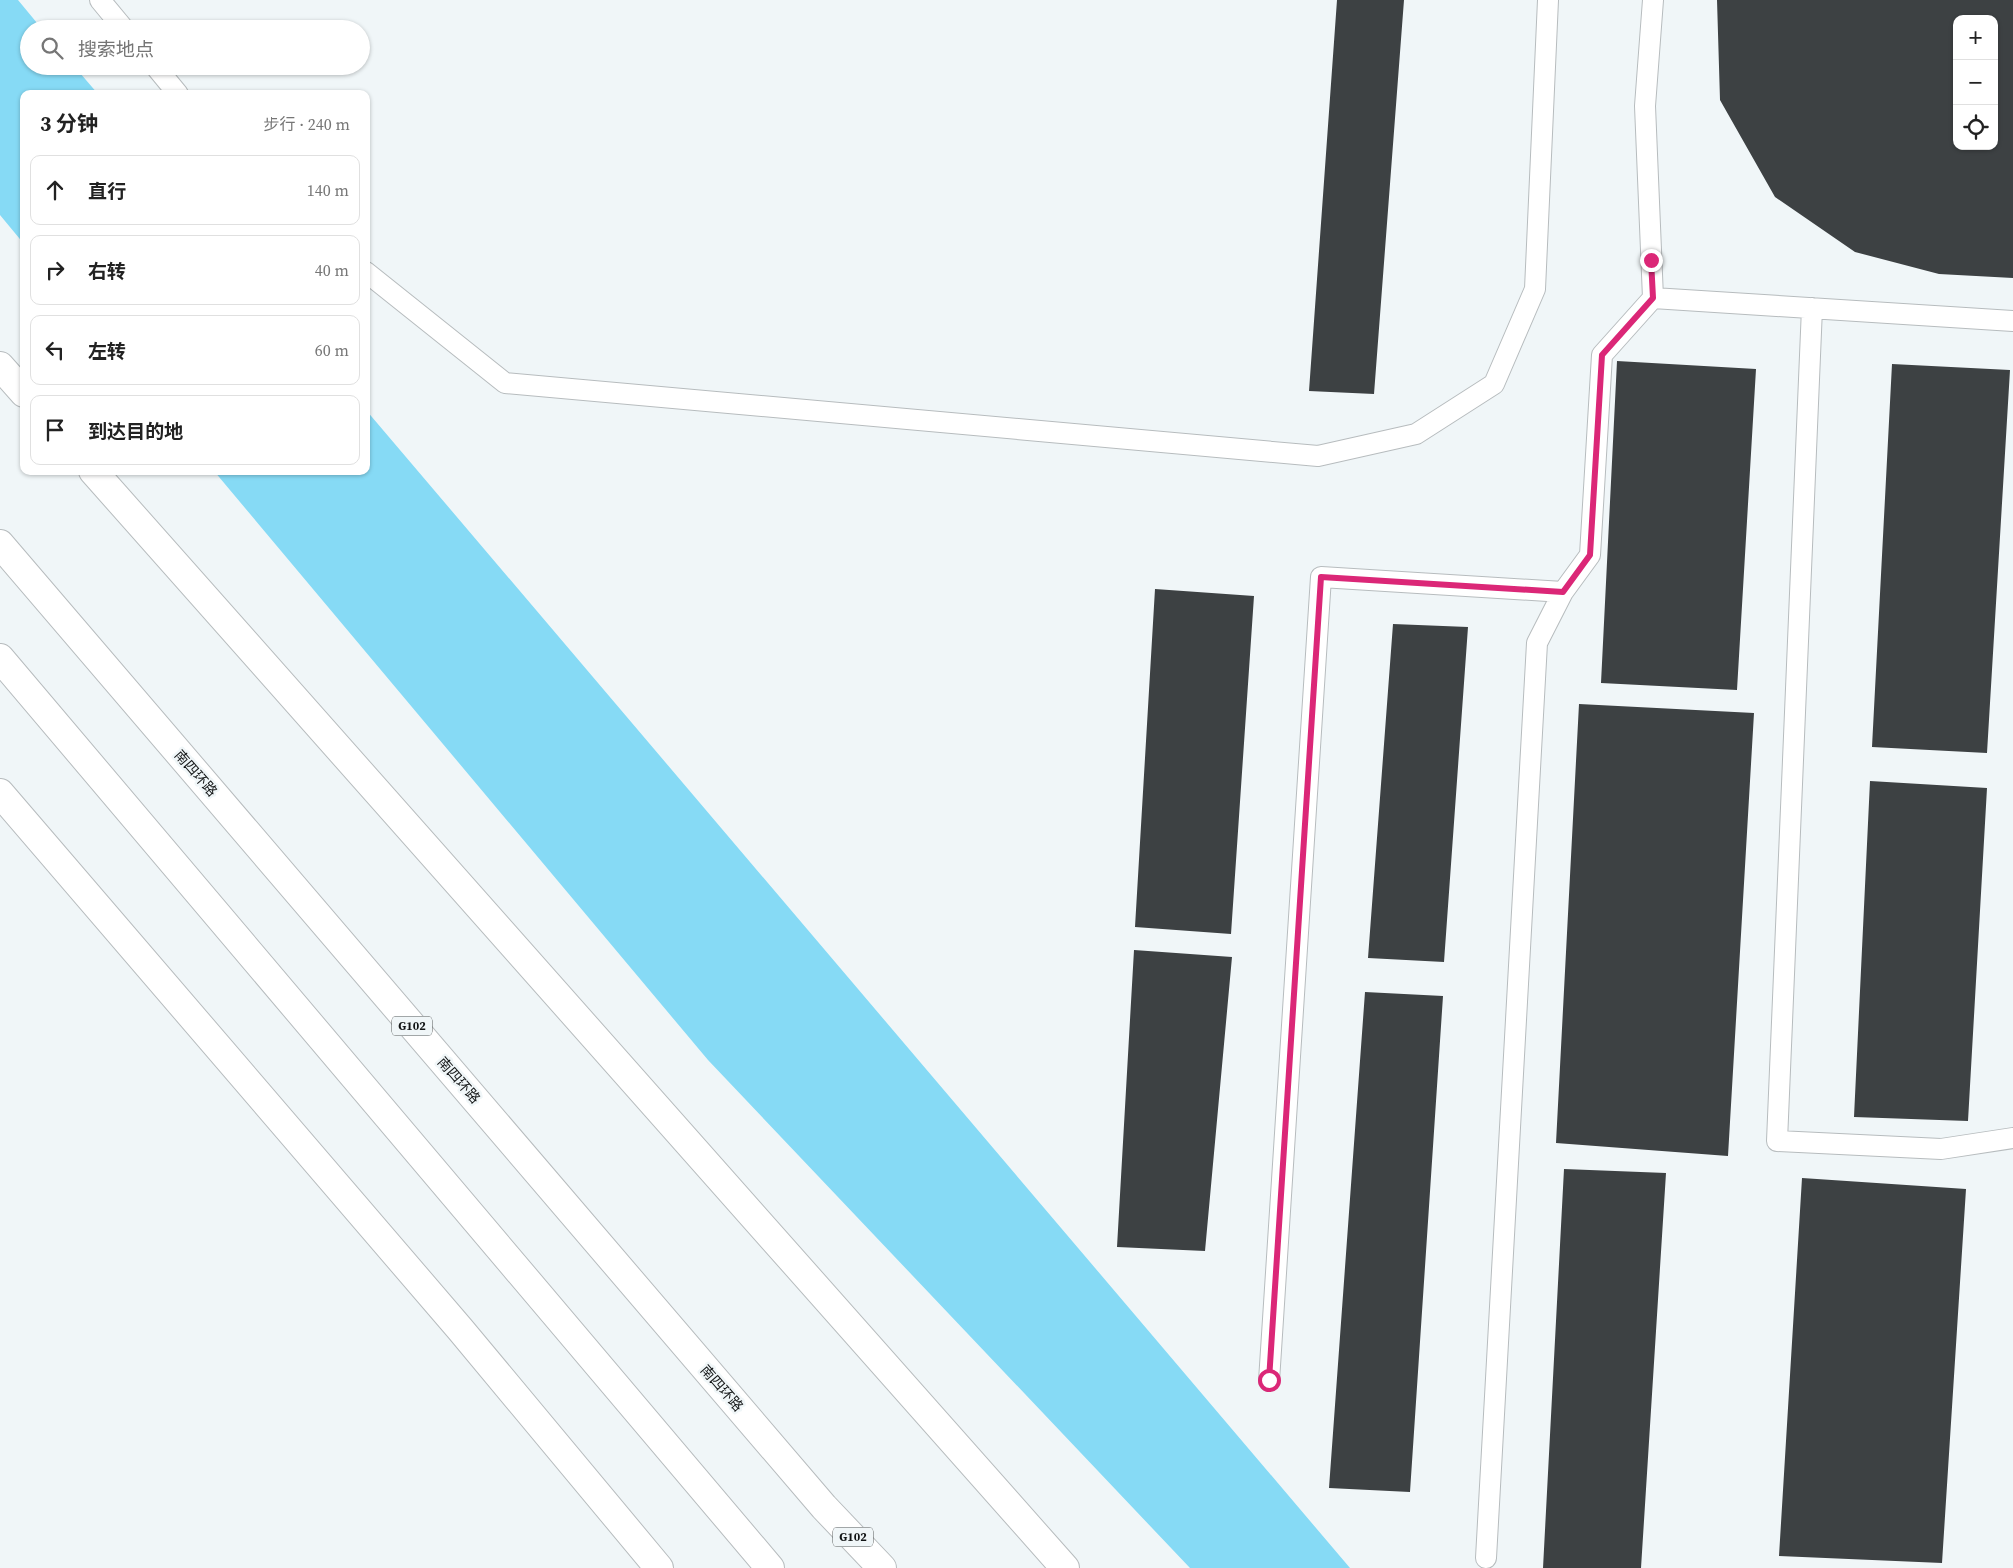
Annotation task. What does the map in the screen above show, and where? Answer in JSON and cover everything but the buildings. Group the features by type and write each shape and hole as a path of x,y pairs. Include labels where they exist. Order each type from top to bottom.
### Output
{"main road":[{"path":"0,366 20,388"},
{"path":"98,475 1065,1568"},
{"name":"南四环路","path":"0,544 824,1507 882,1568"},
{"path":"0,658 770,1568"},
{"path":"0,793 460,1329 658,1568"}],"lane":[{"path":"100,0 117,20"},
{"path":"370,275 505,383 1318,456 1416,434 1494,384 1535,289 1548,0"},
{"path":"1486,1558 1537,643 1563,592 1590,555 1602,355 1653,298 1646,106 1653,0"},
{"path":"162,75 175,90"},
{"path":"1653,298 2013,320"},
{"path":"1812,308 1778,1141 1941,1149 2013,1138"},
{"path":"1269,1380 1321,577 1563,592"}],"shaded area":[{"path":"0,0 18,0 35,20 20,20 20,75 82,75 95,90 20,90 20,239 0,215"},
{"path":"370,415 1350,1568 1190,1568 708,1060 217,475 370,475"}],"route":[{"path":"1269,1380 1321,577 1563,592 1590,555 1602,355 1653,298 1651,260"}]}
